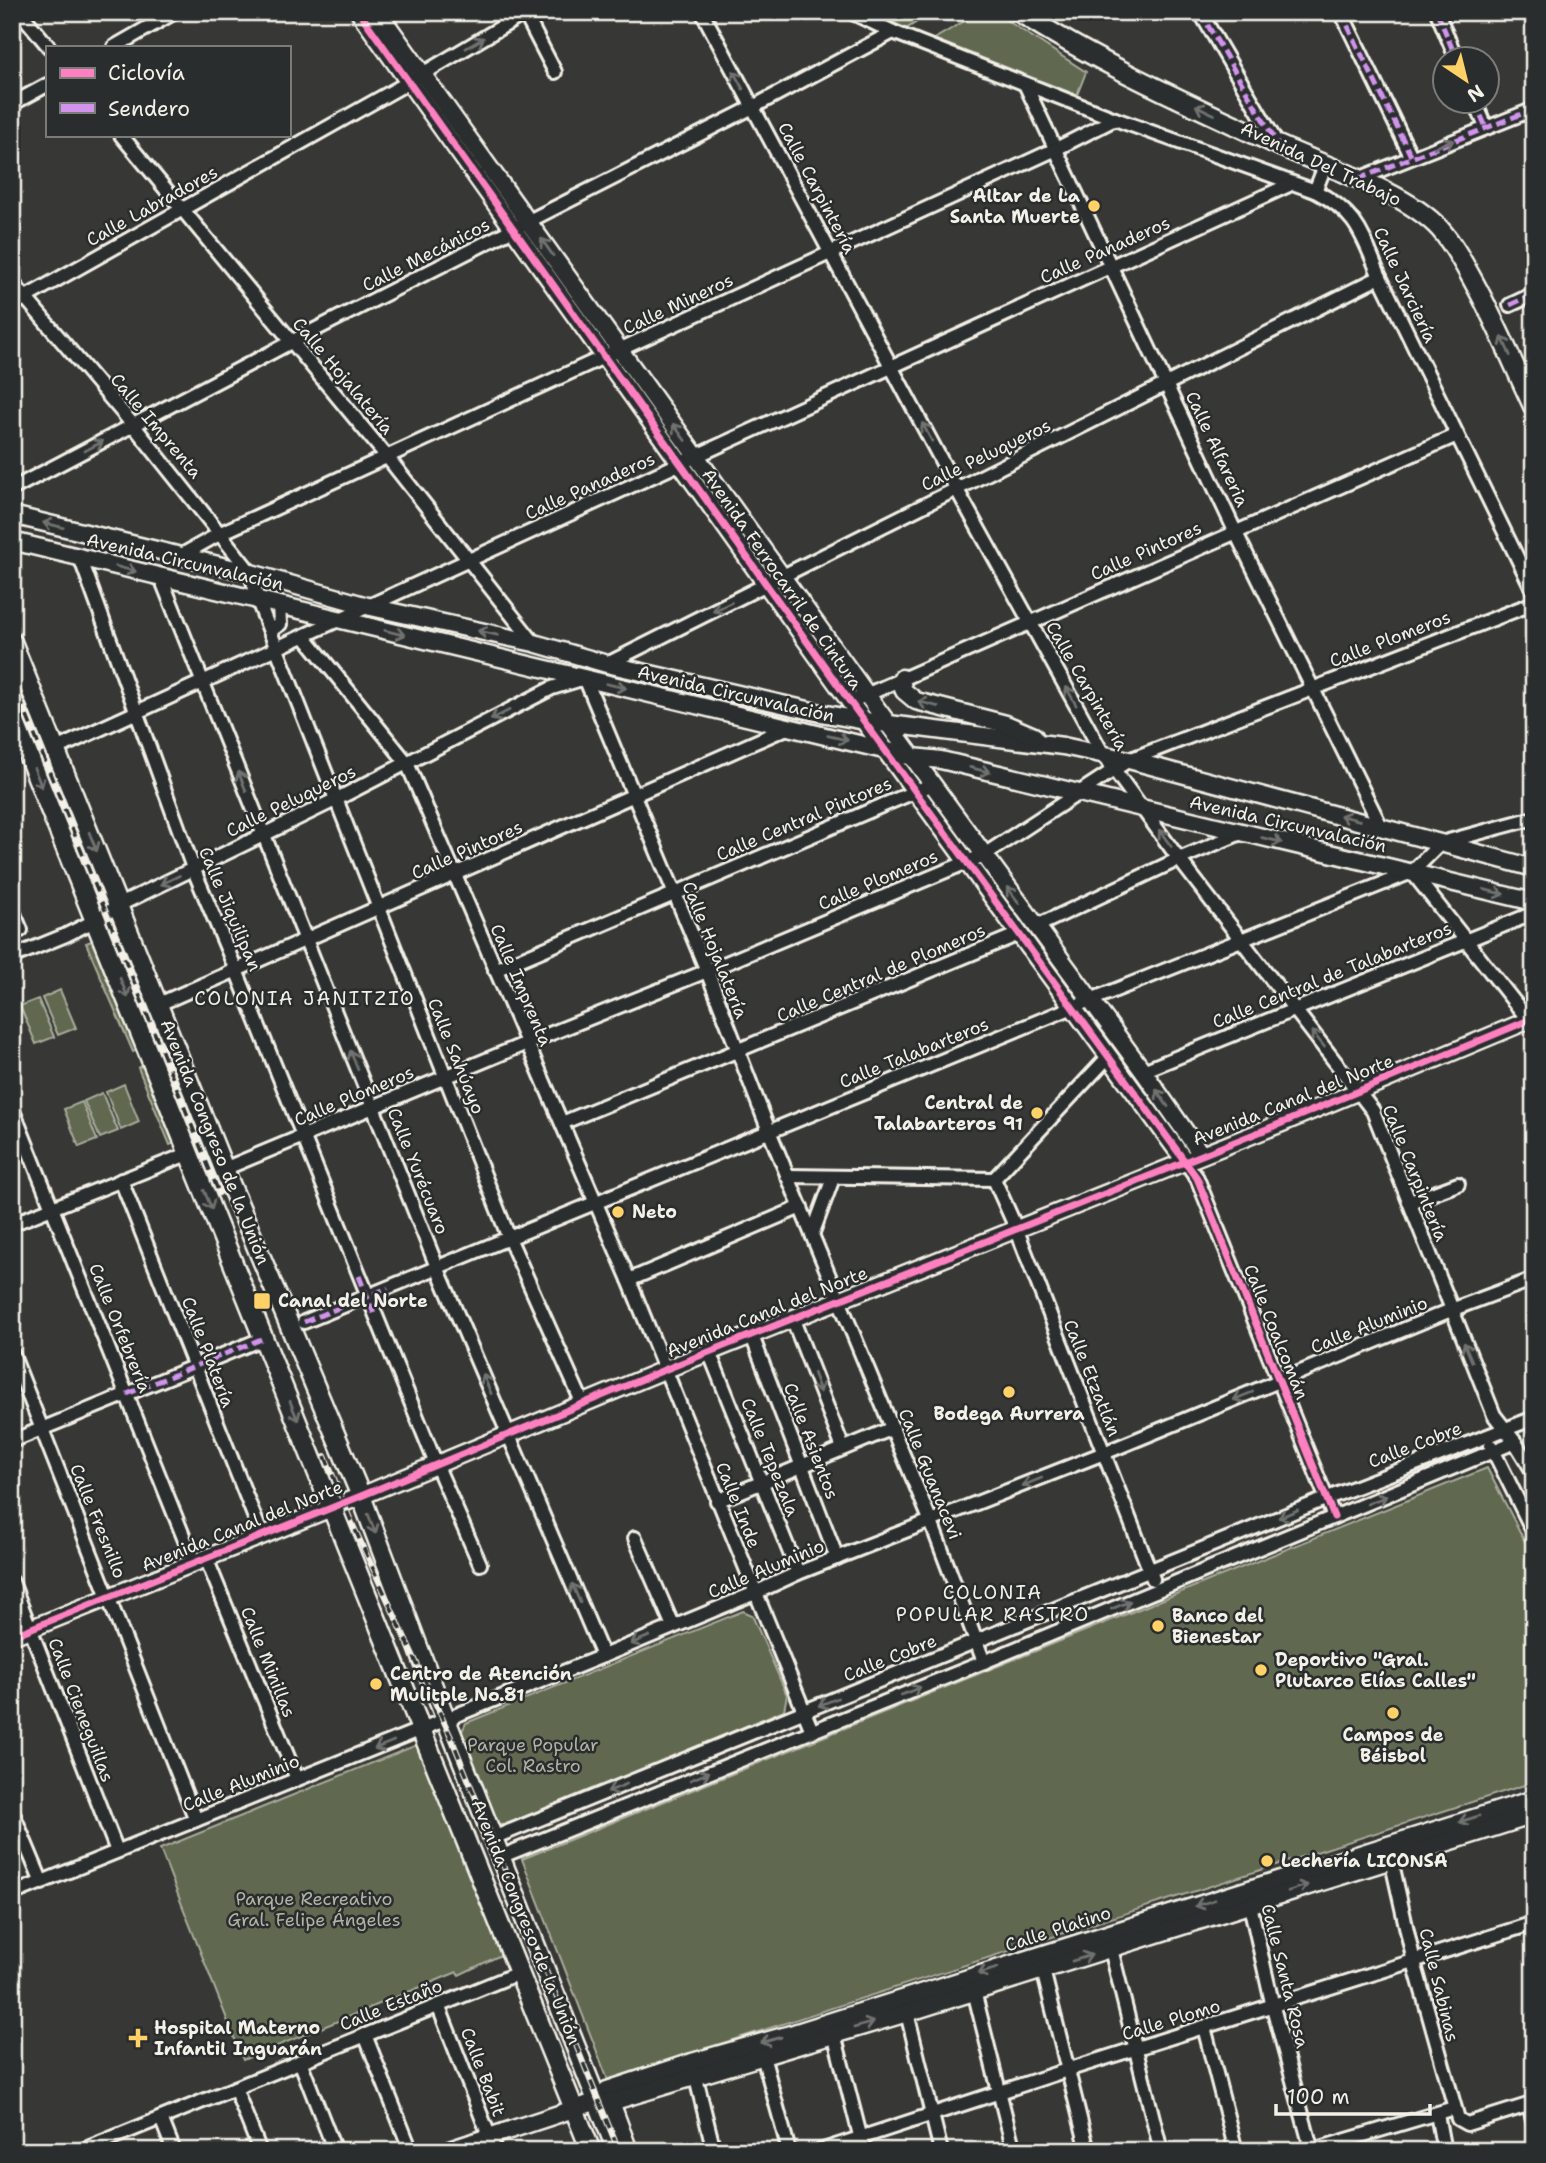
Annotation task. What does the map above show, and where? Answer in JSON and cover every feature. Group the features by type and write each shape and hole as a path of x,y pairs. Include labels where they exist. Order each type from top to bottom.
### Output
{"main road":[{"name":"Avenida Ferrocarril de Cintura","path":"359,12 416,78 530,222 581,310"},
{"name":"Avenida Ferrocarril de Cintura","path":"378,12 416,78 515,230 581,310 726,528 1185,1161"},
{"name":"Avenida Del Trabajo","path":"1019,12 1095,57 1278,145 1358,179 1419,211 1441,230 1464,264 1534,408"},
{"name":"Avenida Ferrocarril de Cintura","path":"612,354 696,456 1201,1154"},
{"name":"Avenida Circunvalación","path":"12,515 251,573 371,607 534,643 607,664 808,710 865,721 1063,746 1104,756 1122,765 1381,827 1534,868"},
{"path":"726,528 741,519"},
{"name":"Avenida Circunvalación","path":"12,541 913,757 941,760 1534,902"},
{"name":"Avenida Congreso de la Unión","path":"12,642 224,1169 361,1496 500,1857 604,2102 617,2151"},
{"path":"902,678 904,691 916,701 1006,724 1063,746"},
{"name":"Avenida Congreso de la Unión","path":"12,715 521,1972 587,2146"},
{"path":"941,760 939,751 957,732"},
{"name":"Avenida Canal del Norte","path":"12,1636 361,1496 664,1370 710,1354 1016,1228 1532,1022"},
{"name":"Calle Platino","path":"446,2151 493,2144 575,2110 604,2102 607,2090 763,2056 1111,1949 1248,1897 1534,1799"},
{"name":"Calle Platino","path":"694,2069 806,2029 1248,1897 1532,1821"},
{"path":"604,2102 623,2151"},
{"path":"604,2102 629,2151"}],"street":[{"path":"20,12 48,46"},
{"path":"116,46 175,12"},
{"name":"Calle Carpintería","path":"702,12 956,488 1104,756"},
{"path":"1200,12 1278,145"},
{"path":"1341,12 1411,156"},
{"path":"1437,12 1451,46"},
{"path":"526,13 555,72"},
{"name":"Calle Labradores","path":"12,305 416,78 526,13"},
{"name":"Calle Jarciería","path":"858,14 892,32 1115,119 1315,191 1337,203 1354,220 1534,592"},
{"name":"Calle Mecánicos","path":"12,489 291,342 753,107 892,32"},
{"name":"Calle Alfareria","path":"1025,84 1235,531 1381,827"},
{"path":"12,104 46,86"},
{"path":"1358,179 1534,109"},
{"path":"1481,116 1486,127"},
{"name":"Calle Mineros","path":"180,556 222,533 1056,149 1115,119"},
{"name":"Calle Hojalatería","path":"122,136 388,458 534,643"},
{"path":"1315,191 1325,166"},
{"name":"Calle Panaderos","path":"56,749 1291,184"},
{"name":"Calle Peluqueros","path":"607,664 1380,277"},
{"name":"Calle Imprenta","path":"12,282 222,533 251,573 258,601"},
{"path":"1510,305 1534,294"},
{"name":"Calle Pintores","path":"850,702 1457,435"},
{"name":"Calle Jiquilipan","path":"80,557 193,869 374,1314 480,1564"},
{"name":"Calle Yurécuaro","path":"161,578 438,1267 603,1656"},
{"name":"Calle Sahúayo","path":"258,601 509,1238 583,1404"},
{"name":"Calle Plomeros","path":"224,1169 984,855 1074,793 1122,765 1311,688 1534,603"},
{"path":"270,631 280,624 279,605"},
{"name":"Calle Imprenta","path":"305,637 407,763 629,1280 664,1370"},
{"name":"Calle Hojalatería","path":"585,678 707,971 839,1301"},
{"name":"Calle Peluqueros","path":"12,957 96,920 119,905 335,800 552,688 585,678"},
{"name":"Calle Pintores","path":"159,1004 789,727"},
{"name":"Calle Carpintería","path":"1122,765 1145,810 1180,859 1373,1111 1494,1415 1534,1473"},
{"name":"Calle Central Pintores","path":"495,970 933,784"},
{"name":"Calle Talabarteros","path":"304,1322 1241,938 1412,872 1441,843 1534,818"},
{"path":"1037,926 1241,833"},
{"path":"1412,872 1532,1022"},
{"path":"12,909 21,930"},
{"name":"Calle Central de Talabarteros","path":"1143,1071 1534,913"},
{"name":"Calle Central de Plomeros","path":"562,1123 1019,934"},
{"path":"787,1176 994,1179 1109,1056"},
{"name":"Calle Orfebrería","path":"12,1108 127,1394 200,1560"},
{"path":"12,1224 190,1153"},
{"name":"Calle Coalcomán","path":"1185,1161 1197,1178 1334,1517"},
{"path":"812,1234 833,1178"},
{"name":"Calle Etzatlán","path":"994,1179 1016,1228 1158,1589"},
{"name":"Calle Platería","path":"121,1180 262,1536"},
{"path":"1410,1202 1458,1184"},
{"path":"629,1280 801,1207"},
{"name":"Calle Aluminio","path":"12,1894 603,1656 798,1573 1534,1279"},
{"name":"Calle Guanacevi","path":"839,1301 931,1522 984,1662"},
{"path":"793,1320 843,1448"},
{"name":"Calle Asientos","path":"752,1336 837,1558"},
{"path":"12,1441 264,1338"},
{"name":"Calle Fresnillo","path":"12,1353 196,1820"},
{"name":"Calle Tepezala","path":"710,1354 798,1573"},
{"name":"Calle Inde","path":"664,1370 812,1731"},
{"name":"Calle Cobre","path":"493,1838 1325,1499 1534,1418"},
{"path":"718,1501 893,1428"},
{"path":"1487,1436 1534,1533"},
{"name":"Calle Cobre","path":"500,1857 984,1662 1515,1442"},
{"path":"635,1538 673,1626"},
{"name":"Calle Minillas","path":"200,1560 297,1779"},
{"name":"Calle Cieneguillas","path":"12,1582 117,1851"},
{"path":"12,1811 42,1883"},
{"name":"Calle Sabinas","path":"1391,1859 1414,1962 1456,2114"},
{"name":"Calle Santa Rosa","path":"1248,1897 1273,2007 1311,2151"},
{"name":"Calle Plomo","path":"820,2151 1534,1923"},
{"path":"1111,1949 1161,2151"},
{"path":"1043,1970 1088,2151"},
{"name":"Calle Estaño","path":"83,2150 521,1972"},
{"path":"974,1991 1014,2151"},
{"name":"Calle Babit","path":"438,2005 493,2144"},
{"path":"907,2013 941,2151"},
{"path":"1204,2027 1236,2151"},
{"path":"834,2034 864,2151"},
{"path":"365,2035 411,2151"},
{"path":"763,2056 789,2151"},
{"path":"300,2062 335,2151"},
{"path":"694,2069 714,2151"},
{"path":"235,2088 260,2151"},
{"path":"1311,2151 1437,2114 1456,2114 1460,2123 1467,2124 1531,2104 1534,2124"},
{"path":"1437,2114 1444,2151"},
{"path":"161,2118 174,2151"}],"green space":[{"path":"873,12 932,12 906,29"},
{"path":"980,12 994,12 1086,72 1077,95 934,39"},
{"path":"94,940 141,1049 133,1052 86,943"},
{"path":"60,990 76,1028 58,1035 42,998"},
{"path":"38,999 54,1037 36,1044 20,1006"},
{"path":"146,1064 179,1141 170,1145 138,1068"},
{"path":"124,1084 139,1122 121,1130 106,1092"},
{"path":"102,1093 118,1131 100,1138 84,1101"},
{"path":"82,1102 97,1140 79,1147 64,1109"},
{"name":"Deportivo \"Gral. Plutarco Elías Calles\"","path":"1487,1468 1534,1559 1534,1782 608,2080 522,1859"},
{"name":"Parque Popular Col. Rastro","path":"743,1611 752,1615 787,1695 784,1710 506,1826 496,1823 460,1735 466,1723"},
{"name":"Parque Recreativo Gral. Felipe Ángeles","path":"419,1744 503,1954 459,1975 457,1972 243,2060 160,1849"}],"railway":[{"path":"12,679 219,1193"},
{"path":"325,1456 351,1521 451,1737 619,2151"}],"marked path":[{"path":"1200,12 1278,145"},
{"path":"1341,12 1411,156"},
{"path":"1437,12 1451,46"},
{"path":"1358,179 1534,109"},
{"path":"1481,116 1486,127"},
{"path":"1510,305 1534,294"},
{"path":"359,1276 374,1314"},
{"path":"304,1322 388,1288"},
{"path":"127,1394 264,1338"}],"cycle path":[{"path":"359,12 850,702 1197,1178 1334,1517"},
{"path":"12,1636 361,1496 664,1370 1282,1123 1534,1018"}],"place":[{"name":"Altar de La Santa Muerte","path":"1094,206"},
{"name":"Central de Talabarteros 91","path":"1037,1113"},
{"name":"Neto","path":"618,1212"},
{"name":"Canal del Norte","path":"262,1301"},
{"name":"Bodega Aurrera","path":"1009,1392"},
{"name":"Banco del Bienestar","path":"1158,1626"},
{"name":"Deportivo \"Gral. Plutarco Elías Calles\"","path":"1261,1670"},
{"name":"Centro de Atención Mulitple No.81","path":"376,1684"},
{"name":"Campos de Béisbol","path":"1393,1713"},
{"name":"Lechería LICONSA","path":"1267,1861"},
{"name":"Hospital Materno Infantil Inguarán","path":"138,2038"}],"district":[{"name":"COLONIA JANITZIO","path":"305,998"},
{"name":"COLONIA POPULAR RASTRO","path":"993,1603"}]}
